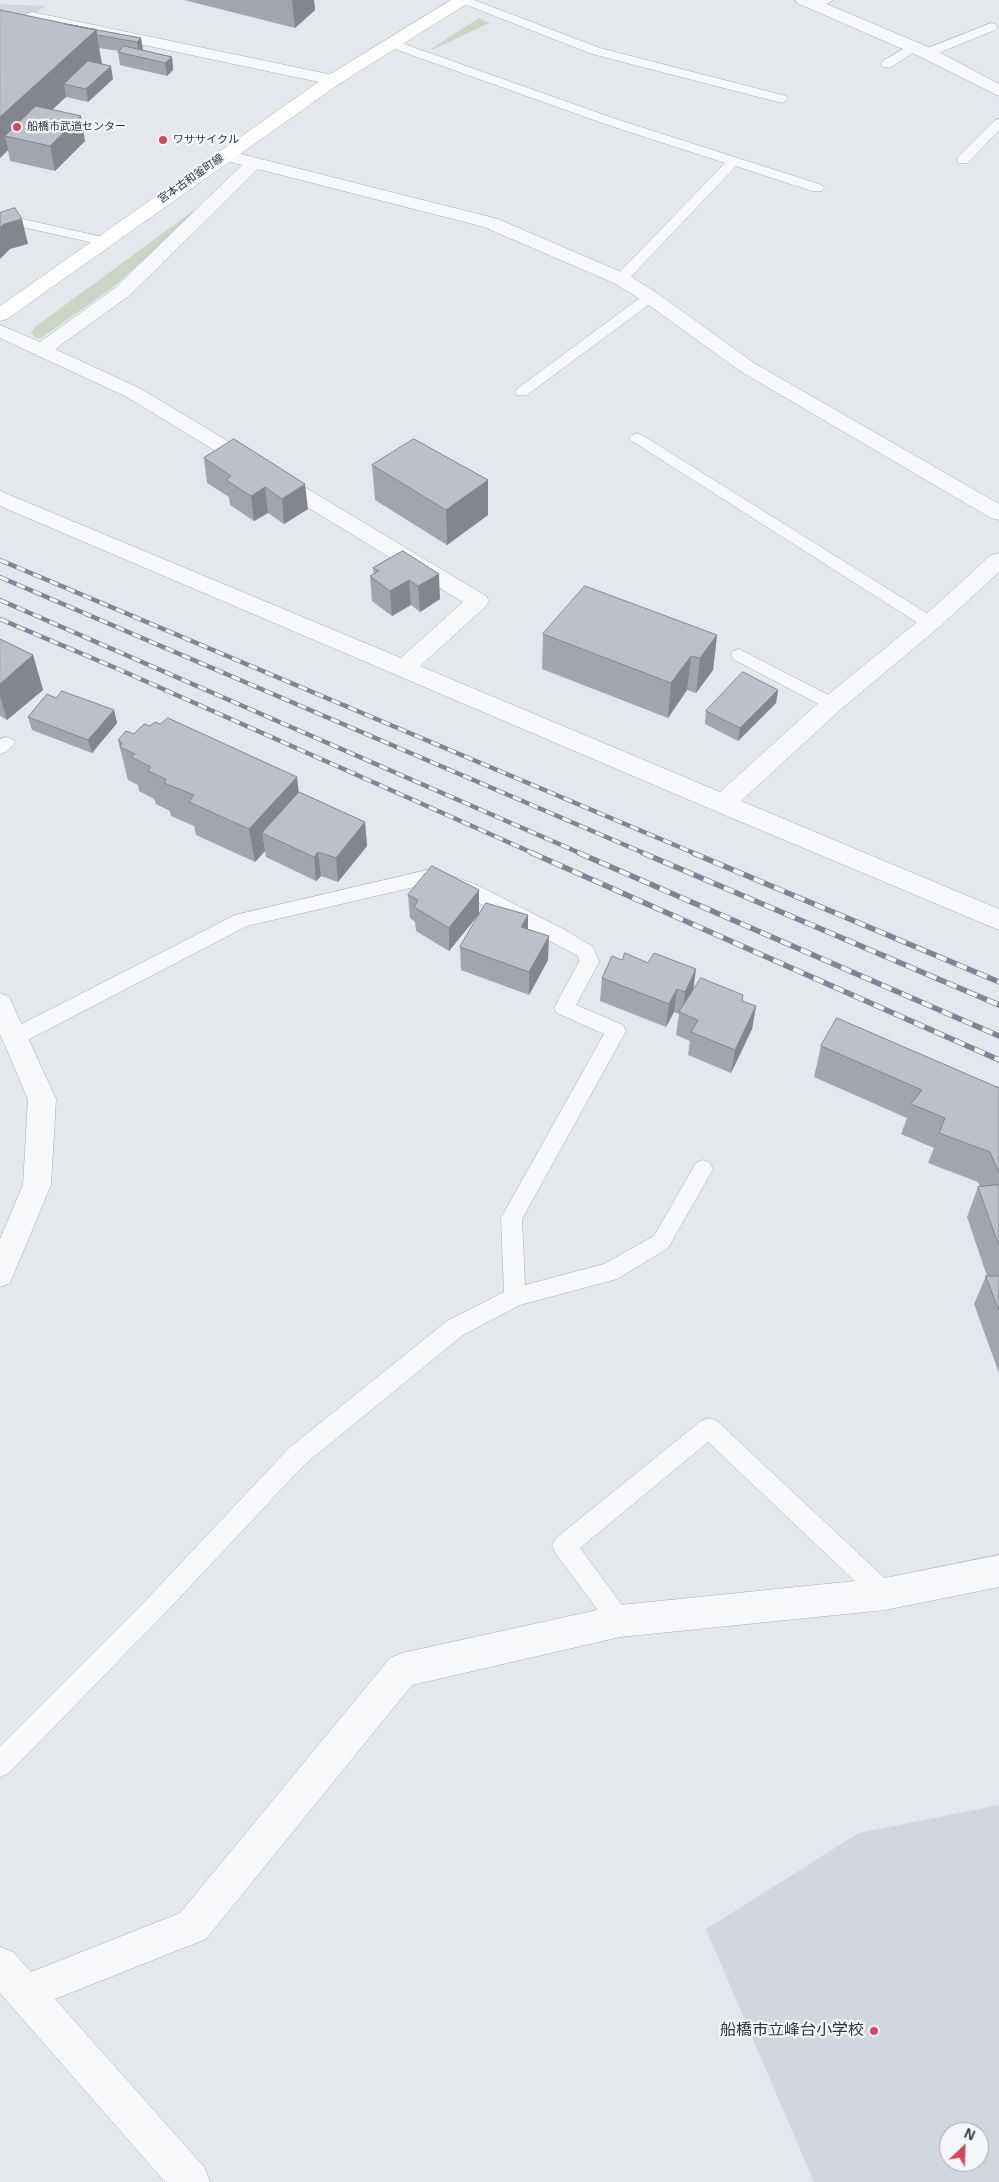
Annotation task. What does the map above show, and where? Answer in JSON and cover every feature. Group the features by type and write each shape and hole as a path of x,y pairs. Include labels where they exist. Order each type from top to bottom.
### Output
{"street":[{"name":"宮本古和釜町線","path":"2,311 333,80 390,43 463,0"},
{"path":"816,2 997,88"},
{"path":"32,17 333,80"},
{"path":"225,155 490,223 621,279 650,297 747,367 999,513"},
{"path":"41,350 122,292 254,163"},
{"path":"0,331 134,393 478,601 404,668"},
{"path":"0,498 999,920"},
{"path":"722,804 832,704 930,623 999,560"},
{"path":"0,1004 42,1099 37,1185 0,1274"},
{"path":"24,1993 193,1926 402,1670 620,1621 884,1594 999,1571"},
{"path":"0,1965 191,2182"}],"lane":[{"path":"463,0 596,51 782,99"},
{"path":"887,64 920,50 992,27"},
{"path":"390,43 612,122 817,188"},
{"path":"963,160 999,122"},
{"path":"621,279 733,162"},
{"path":"0,218 103,241"},
{"path":"522,392 650,297"},
{"path":"637,438 930,623"},
{"path":"739,655 832,704"},
{"path":"14,1037 242,920 427,877 441,878 570,941 586,952 589,962 564,1008 616,1031 511,1218 515,1297"},
{"path":"0,1764 157,1605 297,1456 455,1328 515,1297 609,1272 661,1242 703,1169"},
{"path":"620,1621 564,1546 709,1428 884,1594"}],"shaded area":[{"path":"0,4 45,6 0,41"},
{"name":"船橋市立峰台小学校","path":"999,1805 999,2182 814,2182 706,1929 859,1833"}],"green space":[{"path":"479,18 489,23 431,49"},
{"path":"193,211 195,212 194,215 112,288 41,338 36,338 31,333 35,327"}],"building":[{"path":"0,10 96,30 0,117"},
{"path":"65,24 141,38 137,42 97,35 96,30"},
{"path":"124,46 172,57 165,63 118,52"},
{"path":"88,61 111,66 86,89 64,84"},
{"path":"36,106 81,116 50,146 5,136"},
{"path":"15,208 22,219 4,224 0,228 0,213"},
{"path":"234,439 305,484 282,499 265,487 251,496 226,480 231,476 204,458"},
{"path":"414,439 488,480 446,510 372,465"},
{"path":"403,551 439,574 418,586 409,580 390,591 370,576 379,571 373,568"},
{"path":"585,586 717,635 700,658 691,656 671,683 543,634"},
{"path":"0,639 33,655 0,684"},
{"path":"743,672 778,690 740,728 706,711"},
{"path":"62,691 114,710 88,740 28,717 47,694 56,698"},
{"path":"168,718 297,777 249,829 189,802 194,795 164,783 166,779 148,771 151,767 131,757 135,754 120,747 122,743 118,740 126,731 134,734 144,724 150,726 155,722 160,724"},
{"path":"299,792 365,822 336,858 318,852 314,857 262,833"},
{"path":"432,866 479,890 449,928 414,907 418,900 408,895"},
{"path":"486,903 528,915 521,927 549,936 529,972 460,947"},
{"path":"625,953 648,963 654,953 696,969 685,992 677,989 669,1004 602,978 612,956 622,960"},
{"path":"701,978 743,995 742,1001 756,1006 735,1050 691,1032 698,1020 679,1012"},
{"path":"837,1018 999,1088 999,1173 990,1152 939,1133 945,1118 911,1104 922,1090 821,1046"},
{"path":"999,1185 999,1246 978,1187"},
{"path":"986,1276 999,1276 999,1311"}],"railway":[{"path":"0,560 696,854"},
{"path":"0,577 646,854"},
{"path":"0,600 582,854"},
{"path":"0,619 118,669 535,854"},
{"path":"532,853 999,1060"},
{"path":"579,853 999,1036"},
{"path":"643,853 999,1005"},
{"path":"693,853 999,982"}],"place":[{"name":"船橋市武道センター","path":"17,127"},
{"name":"ワササイクル","path":"163,140"},
{"name":"船橋市立峰台小学校","path":"874,2031"}]}
